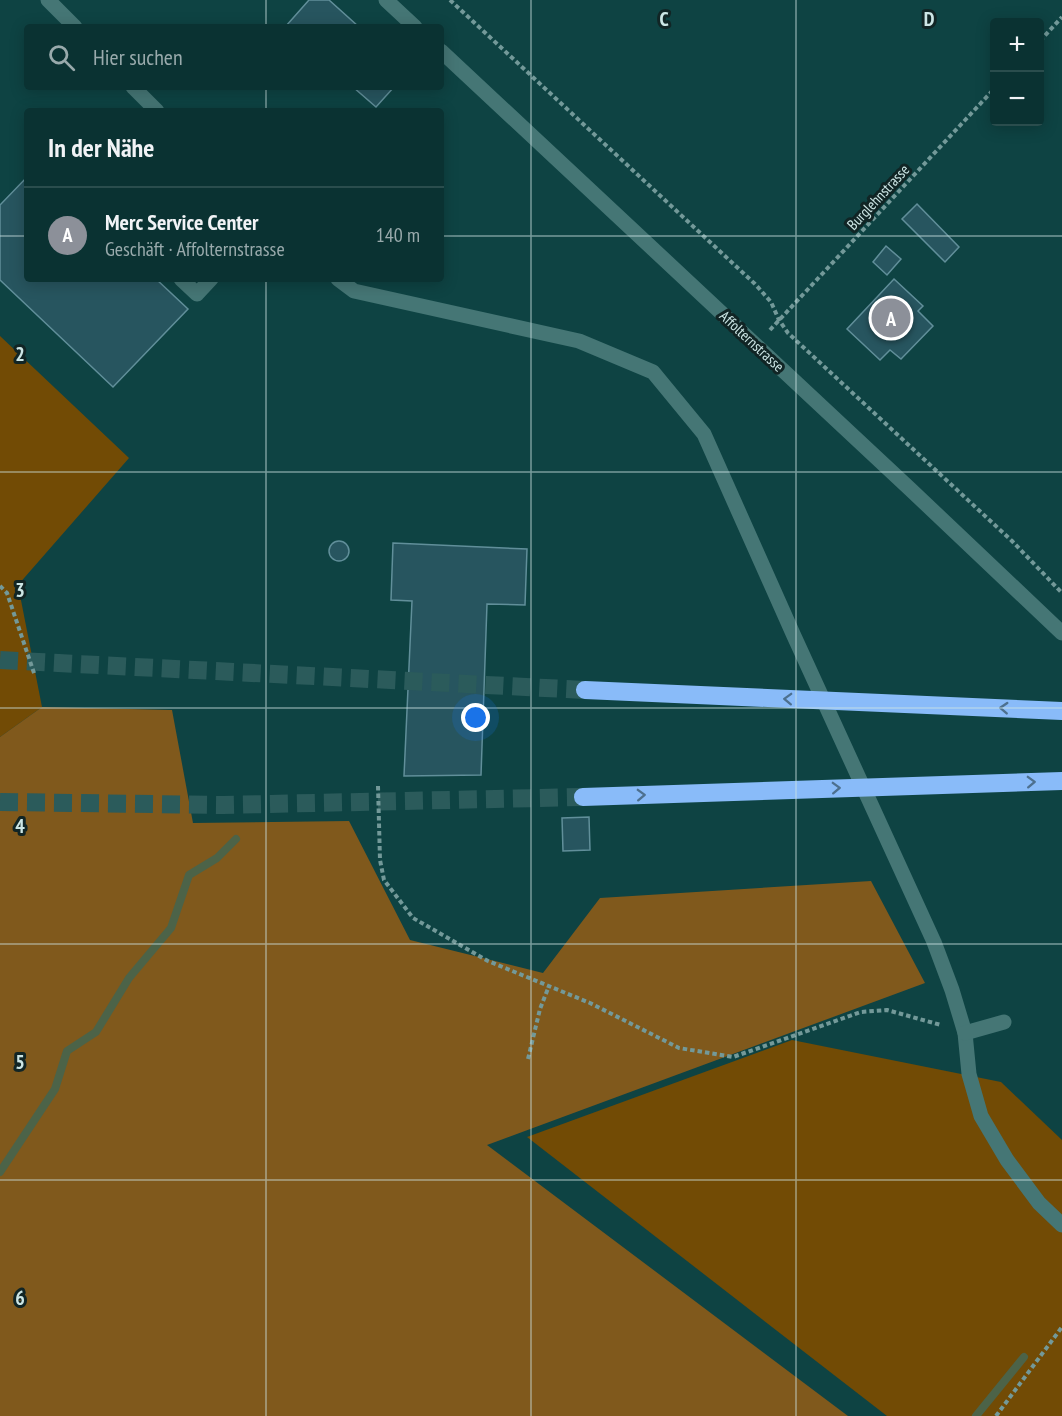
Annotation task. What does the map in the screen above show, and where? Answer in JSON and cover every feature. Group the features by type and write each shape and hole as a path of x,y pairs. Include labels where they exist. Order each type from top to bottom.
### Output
{"highway":[{"path":"585,690 1062,711"},
{"path":"583,797 1062,781"}],"street":[{"path":"48,0 72,24"},
{"path":"386,0 412,24"},
{"name":"Affolternstrasse","path":"444,54 1062,633"},
{"path":"136,90 154,108"},
{"path":"185,282 197,294 208,282"},
{"path":"342,282 354,291 579,341 653,372 704,434 934,942 965,1033 969,1074 981,1116 1039,1203 1062,1225"},
{"path":"965,1033 1004,1022"}],"path":[{"path":"450,0 754,284 771,302 779,320 789,333 1012,541 1062,593"},
{"path":"1044,37 1062,17"},
{"name":"Burglehnstrasse","path":"779,320 990,93"},
{"path":"0,586 7,593 35,676"},
{"path":"378,786 380,860 384,880 413,918 488,961 590,1003 679,1048 733,1057 861,1012 887,1010 965,1033"},
{"path":"528,1059 540,1009 549,986"},
{"path":"996,1416 1062,1327"}],"shaded area":[{"path":"0,336 129,458 18,585 42,707 0,737"},
{"path":"42,707 172,710 193,823 349,821 410,940 543,973 600,898 871,881 925,983 487,1145 848,1416 0,1416 0,737"},
{"path":"792,1040 1001,1082 1062,1140 1062,1416 887,1416 527,1137"}],"building":[{"path":"309,0 329,0 356,24 288,24"},
{"path":"356,90 391,90 376,107"},
{"path":"24,180 24,282 159,282 188,309 113,387 0,280 0,205"},
{"path":"917,204 959,247 945,262 902,219"},
{"path":"886,246 901,259 887,275 873,262"},
{"path":"894,279 923,306 918,311 933,326 901,359 890,350 880,360 847,329"},
{"path":"339,541 346,544 349,551 346,558 339,561 332,558 329,551 332,544"},
{"path":"393,543 527,549 525,605 487,604 481,775 404,776 412,601 391,600"},
{"path":"589,817 590,850 563,851 562,818"}],"waterway":[{"path":"0,1172 55,1089 67,1051 96,1032 129,978 171,928 189,875 217,858 236,839"},
{"path":"976,1416 1024,1357"}],"tunnel":[{"path":"0,660 585,690"},
{"path":"0,802 223,805 583,797"}],"place":[{"name":"Merc Service Center","path":"891,318"}]}
